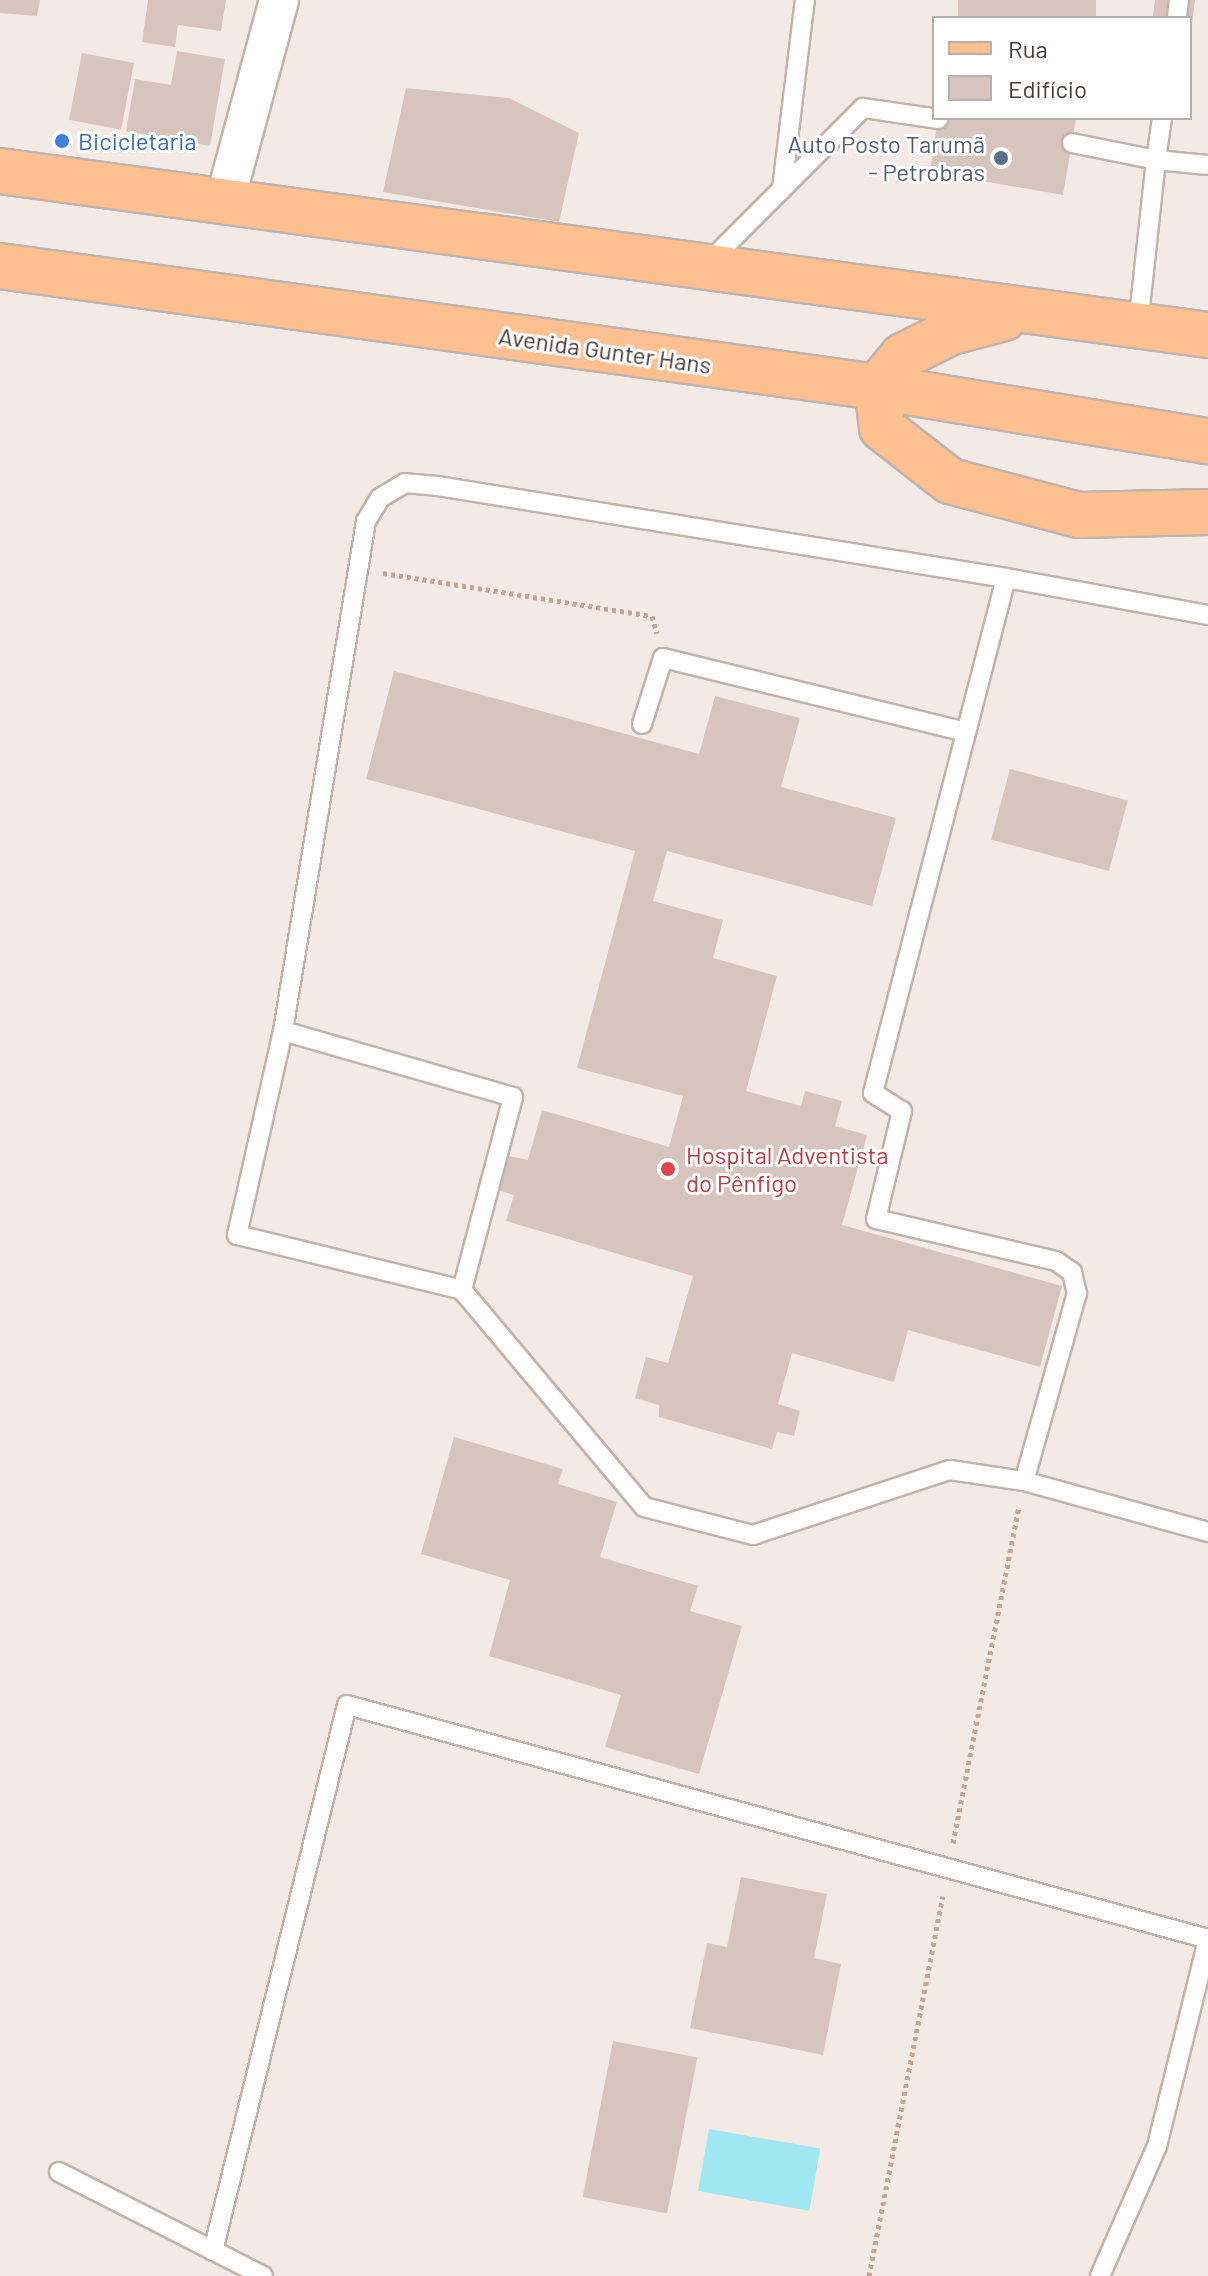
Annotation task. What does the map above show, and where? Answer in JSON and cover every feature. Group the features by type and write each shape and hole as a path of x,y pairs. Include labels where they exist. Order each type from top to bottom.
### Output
{"main road":[{"path":"0,171 1026,313 1208,335"},
{"name":"Avenida Gunter Hans","path":"0,266 877,387 1208,441"},
{"path":"1026,313 927,344 903,356 877,387 882,428 950,481 1079,515 1208,512"}],"street":[{"path":"224,204 279,0"}],"lane":[{"path":"782,189 805,0"},
{"path":"702,269 863,108 932,118"},
{"path":"1138,326 1162,120"},
{"path":"1072,143 1156,160 1208,165"},
{"path":"1208,615 1006,578 405,483 380,498 366,521 283,1031 237,1235 462,1290 644,1507 753,1535 950,1470 1024,1481 1208,1532"},
{"path":"1006,578 873,1093 902,1111 876,1219 1056,1261 1072,1272 1077,1293 1024,1481"},
{"path":"642,724 663,658 966,732"},
{"path":"283,1031 513,1097 462,1290"},
{"path":"213,2251 347,1705 1208,1940 1157,2146 1100,2276"},
{"path":"59,2172 263,2276"}],"path":[{"path":"359,569 652,616 663,658"}],"water":[{"path":"709,2129 820,2149 809,2211 698,2191"}],"building":[{"path":"0,0 40,0 37,16 0,13"},
{"path":"148,0 226,0 221,31 178,25 175,47 142,42"},
{"path":"958,0 1096,0 1096,16 958,16"},
{"path":"1155,0 1195,0 1192,25 1192,16 1153,16"},
{"path":"177,51 225,59 210,146 126,131 135,79 171,85"},
{"path":"82,53 134,63 121,130 69,120"},
{"path":"406,88 509,98 579,133 559,222 383,192"},
{"name":"Auto Posto Tarumã - Petrobras","path":"938,120 1076,120 1063,195 930,172"},
{"path":"394,671 699,754 715,696 800,718 781,787 896,818 872,906 667,851 653,901 723,920 713,958 777,976 746,1091 801,1106 805,1091 842,1101 835,1126 867,1135 842,1225 1062,1286 1040,1367 908,1330 894,1382 792,1353 778,1404 800,1411 794,1436 777,1432 772,1449 659,1417 659,1405 635,1398 646,1357 668,1363 693,1276 506,1221 514,1195 497,1190 509,1156 528,1160 542,1110 669,1147 683,1096 577,1068 635,851 366,779"},
{"path":"1010,769 1128,801 1109,871 991,840"},
{"path":"454,1437 563,1469 558,1484 617,1502 600,1557 698,1586 690,1611 742,1626 699,1774 605,1747 621,1695 489,1656 510,1580 421,1554"},
{"path":"741,1877 827,1894 814,1958 841,1964 823,2055 690,2028 707,1943 727,1947"},
{"path":"613,2041 697,2057 667,2213 583,2197"}],"place":[{"name":"Bicicletaria","path":"62,141"},
{"name":"Auto Posto Tarumã - Petrobras","path":"1001,158"},
{"name":"Hospital Adventista do Pênfigo","path":"668,1169"}]}
